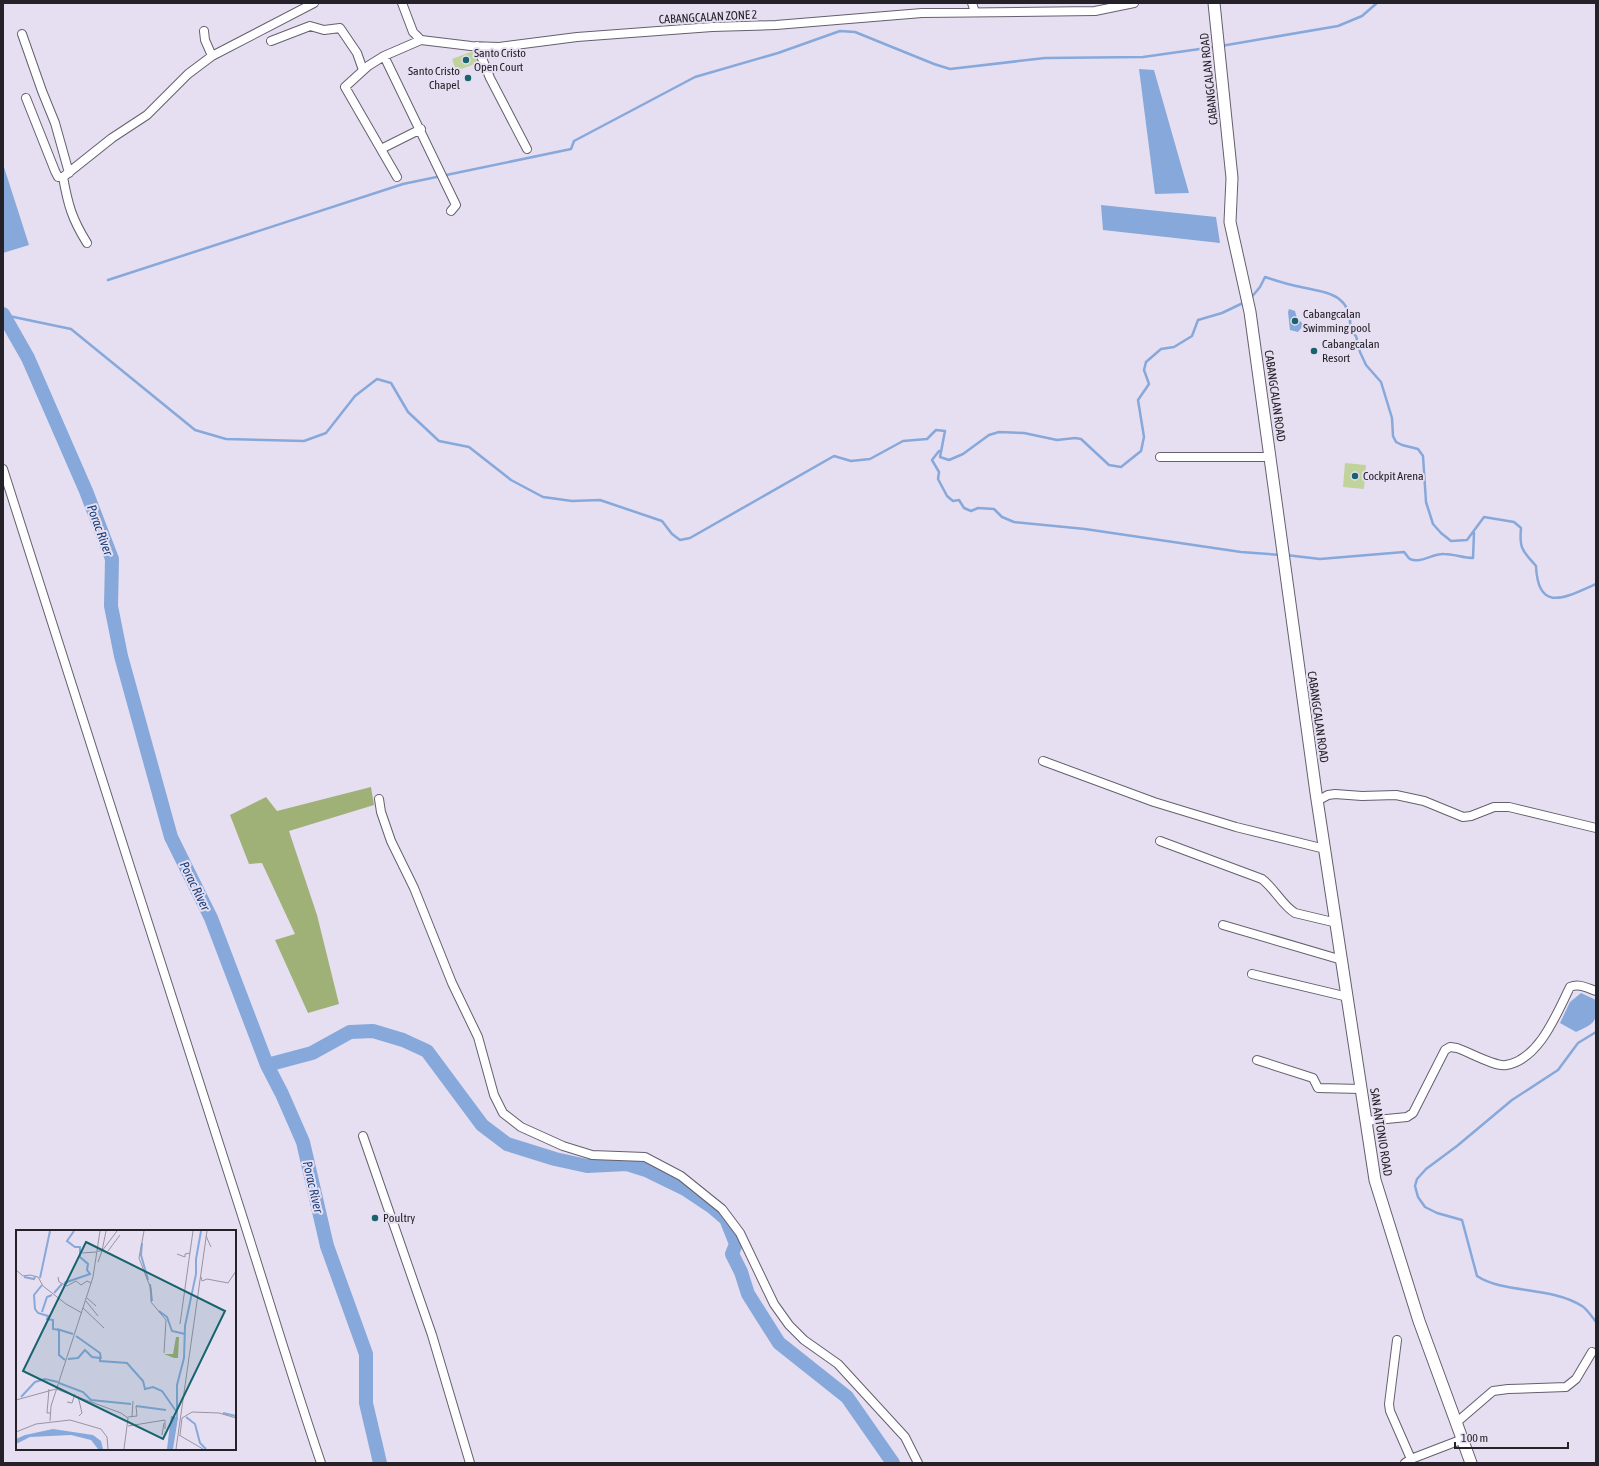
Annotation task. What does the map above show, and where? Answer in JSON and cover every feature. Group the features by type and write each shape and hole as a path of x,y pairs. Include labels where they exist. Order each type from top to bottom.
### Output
{"street":[{"path":"26,98 58,177 66,175 112,138 147,115 188,74 212,56 314,3"},
{"path":"397,178 345,87 363,70 384,56 421,40 413,32 402,3"},
{"path":"972,3 975,12"},
{"path":"1013,3 1016,11"},
{"name":"CABANGCALAN ZONE 2","path":"421,40 499,47 577,37 712,27 776,25 922,13 1095,11 1134,3"},
{"name":"CABANGCALAN ROAD","path":"1214,3 1231,171 1230,222 1250,312 1316,797"},
{"path":"271,41 310,26 324,30 337,27 340,28 357,53 363,70"},
{"path":"204,31 205,40 212,56"},
{"path":"22,34 42,91 56,123 66,175 69,208 75,224 87,243"},
{"path":"477,46 490,78 527,149"},
{"path":"384,56 421,129 456,205 451,211"},
{"path":"381,149 421,129"},
{"path":"1160,457 1270,457"},
{"path":"3,469 124,851 261,1273 291,1374 321,1463"},
{"path":"1043,761 1154,802 1236,827 1325,849"},
{"path":"1316,797 1335,794 1362,796 1396,795 1424,801 1464,817 1471,816 1494,807 1509,807 1596,828"},
{"name":"SAN ANTONIO ROAD","path":"1316,797 1337,923 1375,1180 1384,1213 1419,1321 1471,1463"},
{"path":"379,799 391,841 414,888 452,983 478,1037 494,1095 503,1113 521,1127 563,1146 592,1155 646,1157 680,1176 722,1209 740,1233 774,1304 789,1325 804,1340 838,1364 905,1437 918,1463"},
{"path":"1160,841 1262,880 1274,890 1290,910 1295,913 1337,923"},
{"path":"1223,925 1342,960"},
{"path":"1252,974 1348,997"},
{"path":"1366,1121 1407,1117 1413,1113 1445,1050 1450,1047 1457,1048 1498,1065 1506,1065 1517,1061 1540,1044 1570,987 1576,985 1596,991"},
{"path":"1257,1060 1313,1078 1318,1088 1362,1089"},
{"path":"363,1136 432,1335 470,1463"},
{"path":"1397,1340 1389,1404 1390,1411 1409,1462 1463,1439"},
{"path":"1457,1422 1493,1391 1508,1388 1566,1387 1576,1378 1592,1352"}],"green space":[{"name":"Santo Cristo Open Court","path":"476,50 480,62 456,71 452,59"},
{"name":"Cockpit Arena","path":"1345,463 1366,465 1364,489 1343,487"},
{"path":"371,787 374,805 289,831 317,915 339,1004 308,1013 275,940 295,934 262,863 249,864 230,815 266,797 277,811"}],"water":[{"path":"1139,69 1154,70 1189,193 1155,194"},
{"path":"3,164 29,245 3,253"},
{"path":"1101,205 1216,217 1220,243 1103,230"},
{"name":"Cabangcalan Swimming pool","path":"1289,309 1295,311 1297,318 1302,323 1302,327 1298,332 1290,330"},
{"path":"1581,993 1596,1000 1596,1013 1592,1024 1576,1032 1560,1023 1570,1002"}],"waterway":[{"path":"1221,46 1338,26 1362,16 1377,3"},
{"path":"108,280 403,184 571,149 574,141 695,77 778,53 840,31 855,32 950,69 1045,58 1143,57 1214,47"},
{"path":"1250,299 1260,287 1265,277 1325,292 1341,301 1347,308 1350,318 1350,332 1356,336 1360,352 1366,365 1381,382 1392,418 1393,436 1396,442 1418,449 1423,456 1426,502 1433,524 1441,533 1451,541 1467,540 1484,517 1514,522 1521,528 1521,545 1528,557 1536,566 1538,581 1542,591 1548,596 1556,598 1564,597 1596,584"},
{"path":"4,315 71,329 195,430 226,439 304,441 326,433 355,396 377,379 391,383 408,412 439,441 469,447 511,480 543,497 572,501 600,500 662,521 672,534 680,540 690,538 834,456 851,461 870,459 903,441 927,439 936,430 945,431 940,457 949,460 963,454 989,435 999,432 1024,433 1057,440 1075,438 1081,439 1109,465 1121,467 1141,451 1144,437 1138,400 1149,384 1144,370 1146,362 1161,349 1174,347 1192,336 1198,320 1222,313 1245,302"},
{"name":"Porac River","path":"3,314 28,358 86,491 112,559 111,606 121,656 171,837 211,918 267,1065 282,1094 303,1142 327,1246 366,1354 366,1403 380,1463"},
{"path":"939,451 932,460 939,472 938,479 947,496 953,501 959,500 964,508 971,511 978,508 994,509 1002,517 1014,522 1085,529 1241,552 1281,555"},
{"path":"1286,555 1320,559 1404,552 1409,558 1414,560 1440,554 1473,558 1474,533"},
{"path":"267,1065 312,1053 350,1032 373,1031 403,1040 427,1051 482,1125 507,1144 555,1159 587,1166 627,1164 646,1170 685,1189 712,1207 726,1219 736,1244 732,1254 741,1272 748,1294 779,1343 847,1397 893,1463"},
{"path":"1596,1032 1578,1043 1558,1070 1512,1100 1457,1146 1426,1169 1417,1179 1415,1186 1418,1197 1425,1207 1437,1213 1462,1220 1477,1276 1488,1282 1556,1295 1569,1300 1584,1307 1596,1322"}],"place":[{"name":"Santo Cristo Open Court","path":"466,60"},
{"name":"Santo Cristo Chapel","path":"468,78"},
{"name":"Cabangcalan Swimming pool","path":"1295,321"},
{"name":"Cabangcalan Resort","path":"1314,351"},
{"name":"Cockpit Arena","path":"1355,476"},
{"name":"Poultry","path":"375,1218"}]}
